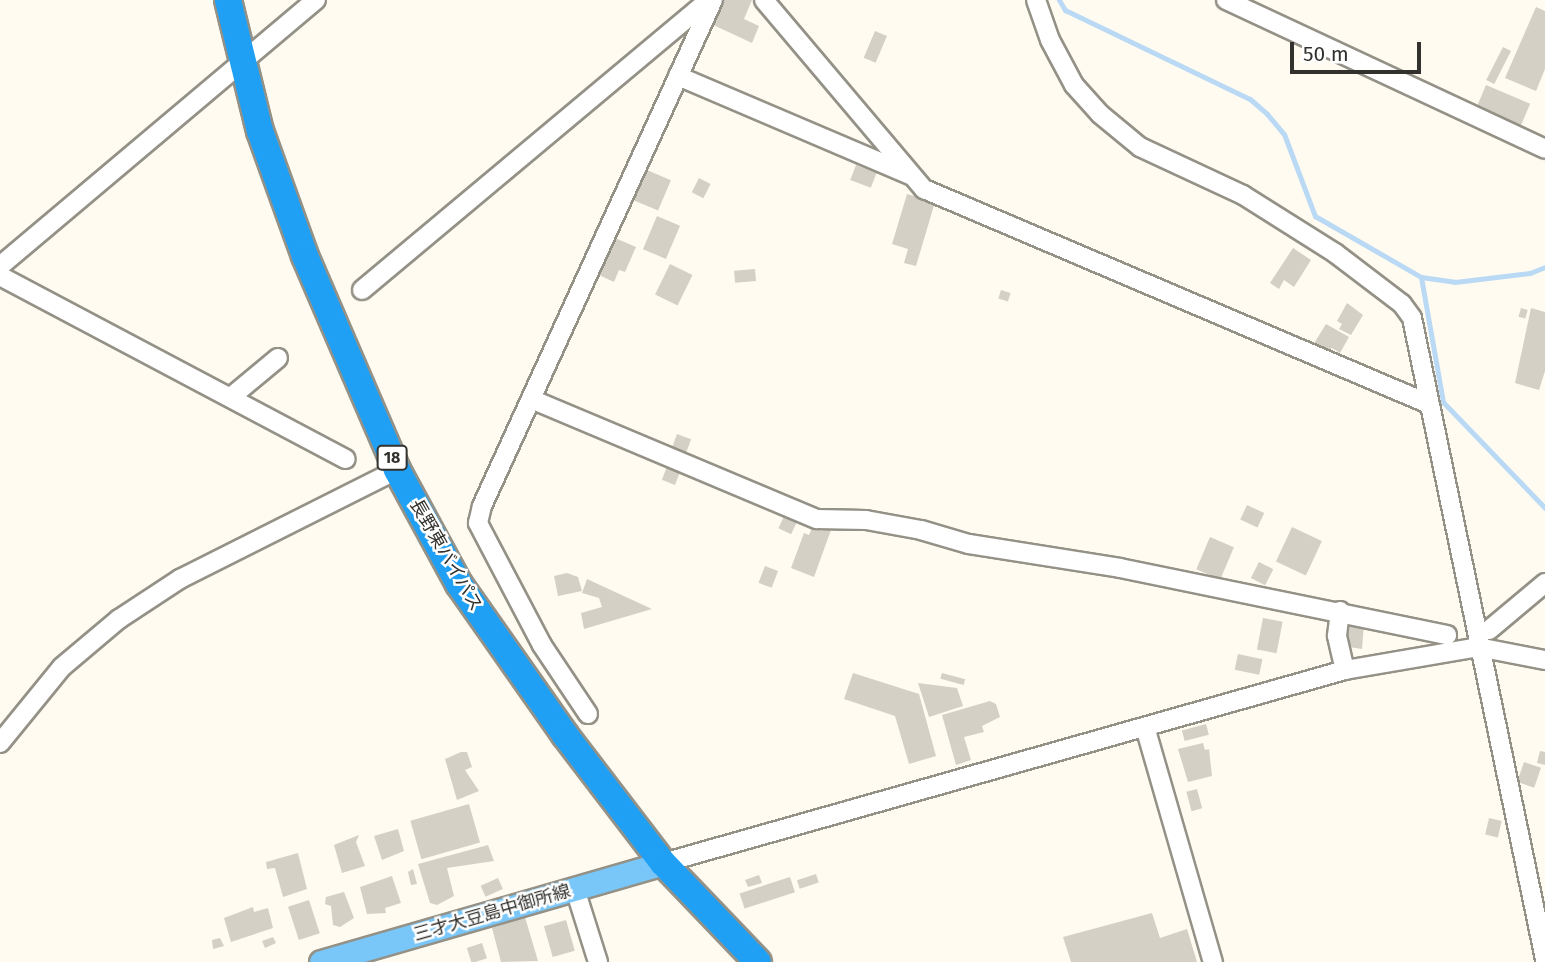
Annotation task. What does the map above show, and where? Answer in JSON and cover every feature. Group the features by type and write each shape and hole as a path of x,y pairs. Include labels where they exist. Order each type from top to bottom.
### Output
{"highway":[{"name":"長野東バイパス","path":"228,0 242,62 305,256 397,470 459,584 565,736 663,863 758,962"}],"main road":[{"name":"三才大豆島中御所線","path":"321,962 663,863"}],"street":[{"path":"0,266 316,0"},
{"path":"589,714 542,645 478,523 711,0"},
{"path":"362,290 711,0"},
{"path":"764,0 924,189 1429,404"},
{"path":"1036,0 1050,40 1074,85 1100,114 1140,147 1243,195 1335,253 1402,304 1412,318 1478,647 1545,959"},
{"path":"1226,0 1545,149"},
{"path":"678,76 913,176"},
{"path":"0,276 345,459"},
{"path":"231,397 278,358"},
{"path":"531,399 817,519 866,520 922,530 969,544 1340,611 1447,635"},
{"path":"0,743 61,667 119,619 180,579 397,470"},
{"path":"1489,630 1545,583"},
{"path":"1340,611 1337,636 1345,670"},
{"path":"663,863 1345,670 1478,647 1545,660"},
{"path":"1145,727 1213,962"},
{"path":"575,888 598,962"}],"building":[{"path":"719,0 752,0 744,19 759,26 752,43 709,23"},
{"path":"1536,7 1545,11 1545,69 1536,91 1505,78"},
{"path":"875,31 887,36 876,63 864,58"},
{"path":"1503,47 1511,51 1494,84 1486,80"},
{"path":"1486,85 1530,104 1517,134 1473,115"},
{"path":"856,165 877,173 871,188 850,180"},
{"path":"647,170 671,180 658,211 634,200"},
{"path":"699,178 711,184 703,198 692,192"},
{"path":"907,194 935,202 916,266 904,263 908,249 892,244"},
{"path":"657,216 680,226 666,259 643,249"},
{"path":"615,238 636,247 625,272 619,270 614,282 599,275"},
{"path":"1293,248 1311,260 1294,287 1284,280 1279,289 1270,283"},
{"path":"670,264 692,275 678,306 655,295"},
{"path":"755,269 756,281 735,283 734,271"},
{"path":"1001,290 1011,293 1008,302 998,299"},
{"path":"1347,303 1363,315 1351,335 1339,329 1342,324 1337,321"},
{"path":"1521,308 1528,310 1525,319 1519,317"},
{"path":"1531,308 1545,312 1545,371 1539,390 1515,383"},
{"path":"1326,324 1349,337 1340,353 1332,348 1327,352 1313,345"},
{"path":"677,434 691,439 685,456 671,451"},
{"path":"668,464 681,469 675,485 662,480"},
{"path":"1247,505 1264,513 1257,528 1240,520"},
{"path":"786,512 799,518 791,534 778,528"},
{"path":"814,523 831,530 814,577 791,568 804,533 809,535"},
{"path":"1292,527 1322,541 1306,575 1276,561"},
{"path":"1210,537 1234,547 1220,579 1196,569"},
{"path":"1259,562 1273,569 1265,585 1251,578"},
{"path":"765,566 778,571 772,588 759,583"},
{"path":"567,573 578,577 582,591 558,596 554,576"},
{"path":"587,579 652,609 584,629 581,613 602,607 599,598 582,593"},
{"path":"1263,618 1283,622 1277,653 1257,649"},
{"path":"1348,622 1364,623 1362,649 1349,647"},
{"path":"1238,654 1262,659 1259,675 1235,670"},
{"path":"853,673 919,694 936,756 909,764 895,716 844,699"},
{"path":"942,673 965,679 964,685 940,679"},
{"path":"918,683 957,688 963,706 929,717"},
{"path":"990,701 996,704 1000,717 982,726 984,732 964,737 971,760 956,765 942,715"},
{"path":"1206,724 1209,735 1185,741 1182,730"},
{"path":"1203,743 1205,750 1209,749 1212,776 1188,782 1178,749"},
{"path":"1540,751 1545,752 1545,765 1537,763"},
{"path":"467,752 472,767 465,770 479,791 457,800 445,759"},
{"path":"1524,762 1541,768 1534,788 1517,782"},
{"path":"1197,789 1202,808 1192,811 1186,792"},
{"path":"469,804 480,842 421,859 410,821"},
{"path":"1489,818 1502,821 1498,837 1485,835"},
{"path":"398,829 404,851 382,860 374,836"},
{"path":"359,835 356,842 365,866 342,873 334,845"},
{"path":"488,845 494,861 447,868 454,896 437,905 430,903 418,864"},
{"path":"298,853 307,889 283,897 275,868 267,869 266,862"},
{"path":"413,869 417,884 411,885 408,872"},
{"path":"816,874 819,883 800,889 797,880"},
{"path":"759,875 762,883 748,887 745,880"},
{"path":"392,876 401,903 385,908 386,913 367,914 360,887"},
{"path":"790,877 795,892 745,909 740,893"},
{"path":"498,878 503,889 486,897 481,886"},
{"path":"344,892 354,918 340,927 333,925 331,906 325,904 326,897"},
{"path":"309,900 320,933 299,940 288,907"},
{"path":"253,907 254,912 268,908 273,928 231,942 224,918"},
{"path":"1152,913 1160,938 1187,929 1197,962 1071,962 1063,937"},
{"path":"525,917 538,961 501,962 492,928"},
{"path":"566,920 575,951 553,957 544,926"},
{"path":"273,937 276,943 265,948 262,941"},
{"path":"220,938 224,946 213,949 212,940"},
{"path":"482,943 487,958 471,962 467,948"}],"waterway":[{"path":"1059,0 1065,10 1250,99 1267,114 1284,134 1315,216 1421,277 1443,402 1545,508"},
{"path":"1421,277 1455,282 1530,273 1545,267"}]}
